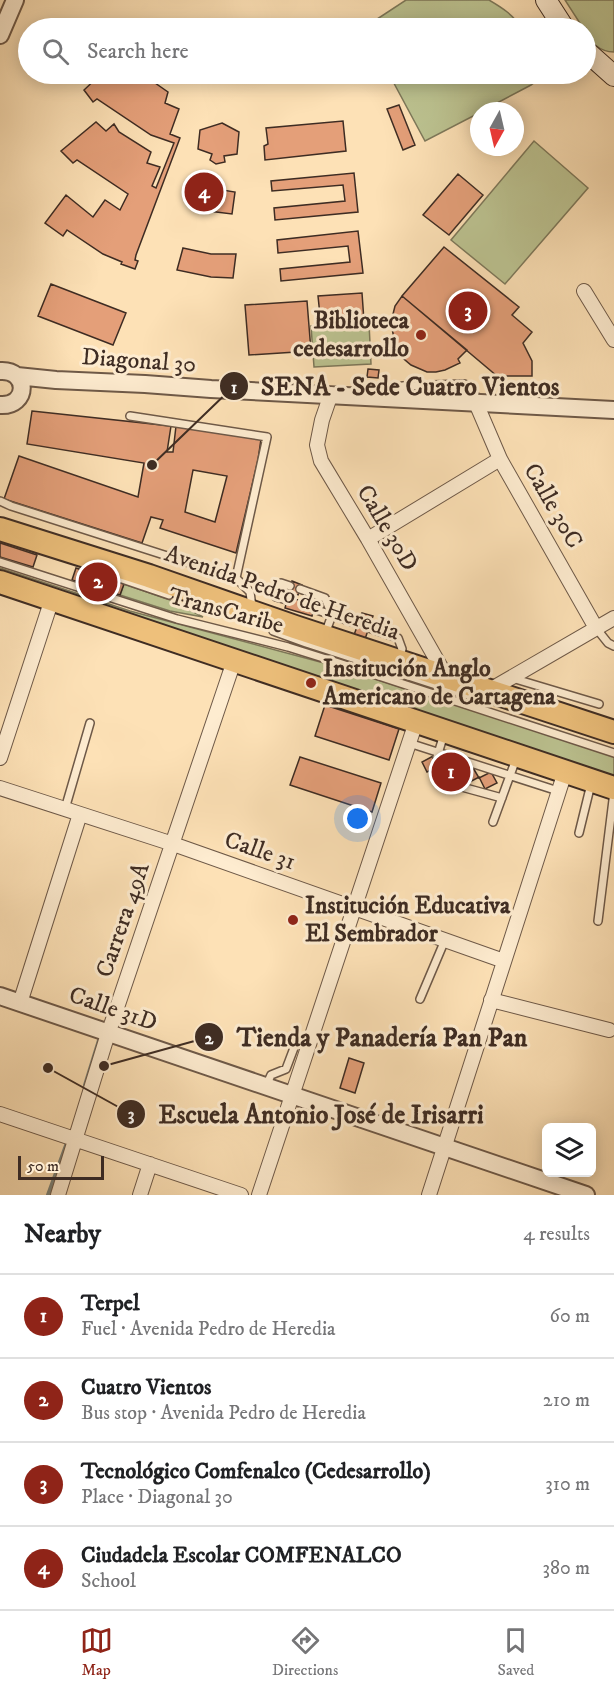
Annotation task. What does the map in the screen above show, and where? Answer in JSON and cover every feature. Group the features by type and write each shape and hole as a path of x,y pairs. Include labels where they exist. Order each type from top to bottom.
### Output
{"highway":[{"name":"Avenida Pedro de Heredia","path":"0,529 149,576 257,619 324,637 372,638 398,661 447,678 487,696 614,732"},
{"path":"0,582 234,661 412,732 440,747 513,766 562,782 592,781 614,790"}],"main road":[{"path":"546,0 558,18"},
{"path":"596,60 614,76"}],"street":[{"path":"0,34 15,0"},
{"path":"584,291 614,340"},
{"path":"6,368 21,385 21,394"},
{"name":"Diagonal 30","path":"6,368 56,380 614,410"},
{"name":"Diagonal 30","path":"0,405 10,405 21,394 56,380"},
{"name":"Calle 30D","path":"331,394 317,445 321,461 447,678"},
{"name":"Calle 30C","path":"476,403 500,459 597,628"},
{"path":"368,539 500,459"},
{"path":"0,758 52,599"},
{"path":"487,696 510,678 614,618"},
{"name":"Carrera 49A","path":"58,1195 109,1033 234,661"},
{"path":"259,1195 412,732"},
{"path":"429,1195 562,782"},
{"name":"Calle 31","path":"0,788 173,844 504,961"},
{"path":"20,1003 80,814"},
{"name":"Calle 31D","path":"0,996 444,1147 556,1190 586,1195"},
{"path":"491,1000 609,1030"},
{"path":"0,1114 241,1195"},
{"path":"140,1195 150,1164"}],"lane":[{"path":"130,416 267,438 236,578"},
{"path":"0,501 236,578 250,592 257,619"},
{"name":"TransCaribe","path":"0,562 177,619 330,660 614,753"},
{"name":"TransCaribe","path":"113,576 175,597"},
{"path":"287,600 276,597 281,583 290,586"},
{"path":"300,589 325,598 332,615 324,637"},
{"path":"314,609 358,624"},
{"name":"TransCaribe","path":"257,619 306,643 487,696"},
{"path":"597,628 608,643 614,645"},
{"path":"510,678 599,704"},
{"path":"65,810 90,723"},
{"path":"493,822 513,766"},
{"path":"434,769 436,778 440,781 502,798"},
{"path":"579,833 592,781"},
{"path":"598,921 614,790"},
{"path":"420,999 445,940"},
{"path":"266,1087 271,1074 286,1069 297,1040 310,1040"}],"green space":[{"path":"406,0 489,0 514,18 379,18"},
{"path":"565,0 614,0 614,52 609,52 596,45 596,18 577,18"},
{"path":"394,84 532,84 499,102 470,102 470,118 425,141"},
{"path":"534,141 588,188 505,284 451,240 521,156 524,156"},
{"path":"369,323 371,364 314,367 311,326"},
{"path":"0,568 130,611 335,666 614,756 614,781 0,575"},
{"path":"124,584 173,601 203,617 170,611 120,595"}],"building":[{"path":"90,84 156,84 168,92 165,103 179,109 170,134 180,138 136,255 135,260 138,261 135,269 103,254 67,230 63,236 45,223 66,195 93,217 105,200 120,210 128,194 77,160 73,163 61,151 96,122 106,131 114,124 119,132 151,152 147,163 160,167 152,186 156,188 174,143 151,135 97,99 93,102 84,90"},
{"path":"399,105 415,145 403,150 387,109"},
{"path":"343,121 346,151 265,160 264,146 268,144 266,128"},
{"path":"222,123 239,132 237,154 224,156 225,162 216,164 210,160 212,154 198,149 200,130"},
{"path":"354,173 358,212 275,220 274,208 345,201 343,185 272,191 271,181"},
{"path":"458,174 483,195 449,235 423,215"},
{"path":"192,185 235,192 232,214 208,211 187,202"},
{"path":"358,231 363,273 281,281 280,269 350,262 348,246 278,253 277,240"},
{"path":"444,247 519,307 512,315 532,332 523,343 532,361 532,376 497,376 402,296"},
{"path":"183,248 211,254 236,254 233,278 211,277 177,270"},
{"path":"51,284 126,313 113,345 38,316"},
{"path":"362,293 364,321 321,325 318,296"},
{"name":"Biblioteca cedesarrollo","path":"402,296 467,350 458,359 460,363 445,370 427,372 411,365 398,354 391,341 394,339 391,322 395,306"},
{"path":"307,301 311,351 249,355 245,305"},
{"path":"368,369 379,370 378,378 367,377"},
{"path":"32,411 171,426 167,452 173,452 176,426 261,439 236,553 160,528 163,520 151,517 142,543 4,499 19,456 138,497 144,463 27,444","holes":["193,470 227,476 215,522 185,512"]},
{"path":"0,543 37,555 33,567 0,557"},
{"path":"76,568 124,584 120,595 72,580"},
{"path":"292,581 302,585 298,595 288,593"},
{"path":"288,597 315,605 312,616 285,608"},
{"path":"362,613 373,616 365,639 354,635"},
{"path":"325,705 399,729 389,760 315,736"},
{"path":"435,755 442,767 455,761 461,772 472,766 479,777 466,784 459,772 446,779 439,766 427,772 422,762"},
{"path":"300,757 381,783 372,812 290,785"},
{"path":"491,772 497,783 485,789 479,778"},
{"path":"349,1058 364,1063 355,1093 340,1088"}],"waterway":[{"path":"85,1085 99,1040"},
{"path":"48,1195 68,1140"}],"place":[{"name":"Ciudadela Escolar COMFENALCO","path":"204,192"},
{"name":"Tecnológico Comfenalco (Cedesarrollo)","path":"468,311"},
{"name":"Biblioteca cedesarrollo","path":"421,335"},
{"name":"SENA - Sede Cuatro Vientos","path":"152,465"},
{"name":"Cuatro Vientos","path":"98,582"},
{"name":"Institución Anglo Americano de Cartagena","path":"311,683"},
{"name":"Terpel","path":"451,772"},
{"name":"Institución Educativa El Sembrador","path":"293,920"},
{"name":"Tienda y Panadería Pan Pan","path":"104,1066"},
{"name":"Escuela Antonio José de Irisarri","path":"48,1068"}]}
